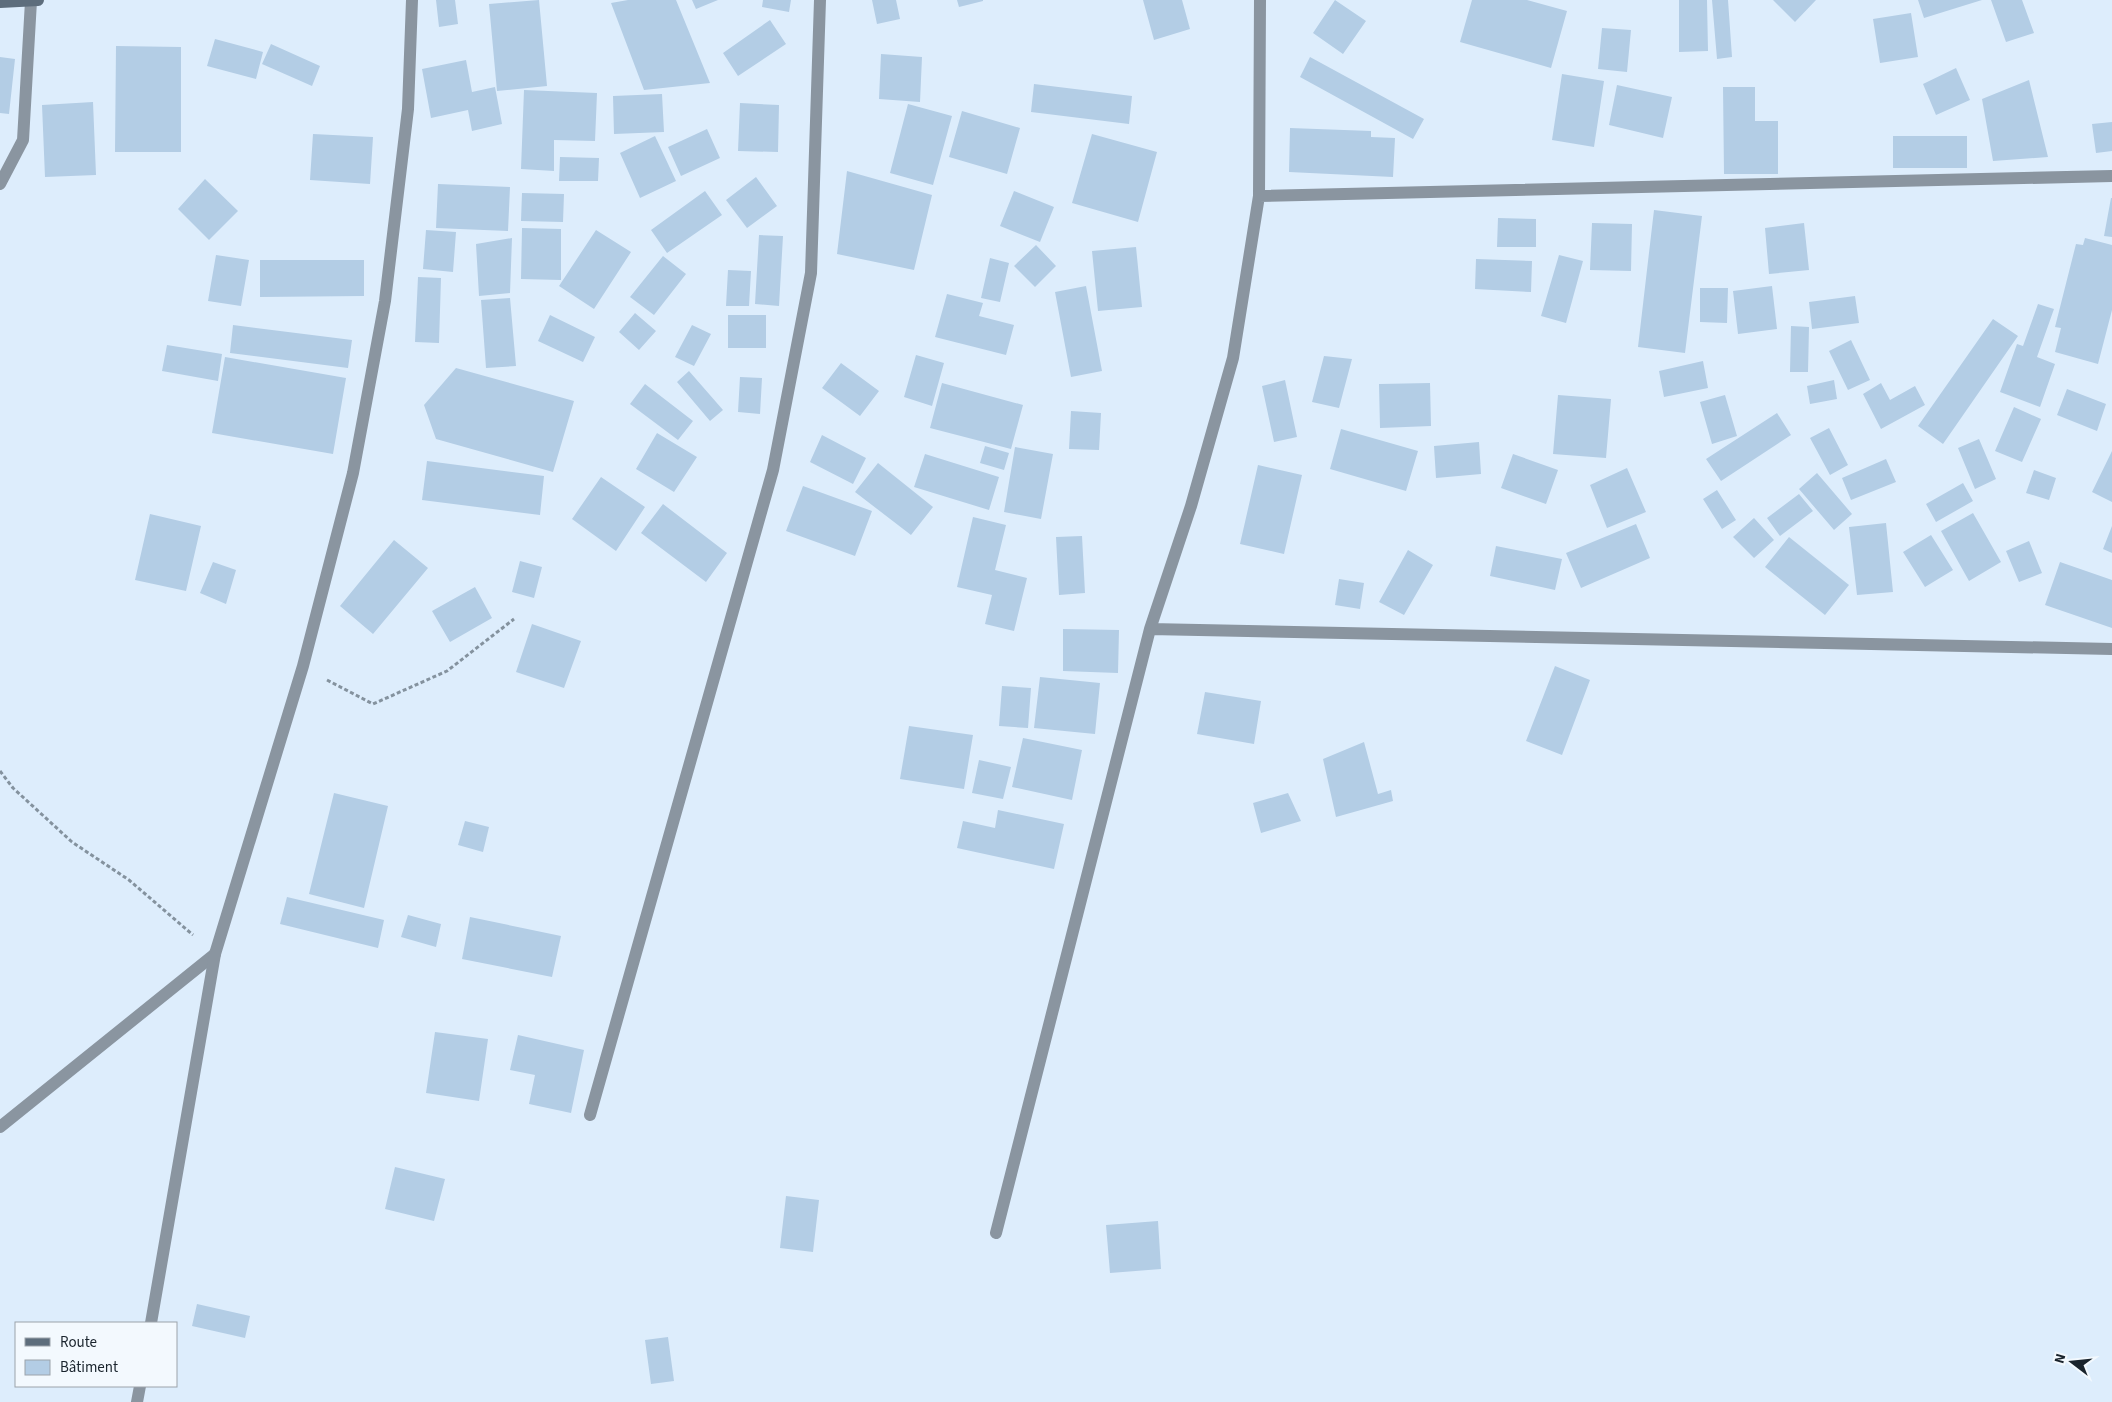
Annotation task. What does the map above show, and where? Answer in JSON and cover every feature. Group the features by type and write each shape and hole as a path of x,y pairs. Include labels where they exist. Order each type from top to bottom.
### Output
{"street":[{"path":"0,2 38,0"},
{"path":"151,1322 215,954 303,666 353,473 385,301 408,109 412,0"},
{"path":"590,1115 773,470 811,273 820,0"},
{"path":"996,1233 1150,629 1191,506 1233,358 1259,196 1260,0"},
{"path":"0,184 22,140 30,1"},
{"path":"1259,196 2112,176"},
{"path":"1150,629 2112,649"},
{"path":"0,1127 215,954"},
{"path":"137,1402 140,1387"}],"path":[{"path":"303,666 373,704 447,671 514,619"},
{"path":"0,771 13,788 72,842 129,880 215,954"}],"building":[{"path":"436,0 455,0 458,24 439,27"},
{"path":"539,0 547,86 497,91 489,4"},
{"path":"628,0 676,0 710,83 644,90 611,3"},
{"path":"692,0 718,0 696,9"},
{"path":"763,0 791,0 789,12 762,7"},
{"path":"872,0 896,0 900,19 877,24"},
{"path":"957,0 983,0 983,1 959,7"},
{"path":"1143,0 1182,0 1190,29 1154,40"},
{"path":"1335,0 1366,21 1343,54 1313,33"},
{"path":"1472,0 1527,0 1567,11 1551,68 1460,42"},
{"path":"1679,0 1707,0 1708,51 1679,52"},
{"path":"1712,0 1728,0 1732,57 1717,59"},
{"path":"1773,0 1816,0 1795,22"},
{"path":"1918,0 1982,0 1924,18"},
{"path":"1991,0 2022,0 2034,33 2006,42"},
{"path":"1911,13 1918,57 1880,63 1873,19"},
{"path":"770,20 786,44 738,76 723,53"},
{"path":"1602,28 1631,30 1627,72 1598,69"},
{"path":"215,39 263,52 256,79 207,66"},
{"path":"271,44 320,66 312,86 262,64"},
{"path":"116,46 181,47 181,152 115,152"},
{"path":"881,54 922,57 920,102 879,99"},
{"path":"0,57 15,59 9,114 0,113"},
{"path":"1310,57 1424,119 1413,139 1300,77"},
{"path":"466,60 472,92 495,87 502,124 472,131 468,110 431,118 422,69"},
{"path":"1956,68 1970,100 1936,115 1923,84"},
{"path":"1562,74 1604,81 1594,147 1552,140"},
{"path":"2029,80 2048,157 1993,161 1982,99"},
{"path":"1034,84 1132,96 1129,124 1031,112"},
{"path":"1617,85 1672,97 1663,138 1609,125"},
{"path":"1723,87 1755,87 1755,121 1778,121 1778,174 1724,174"},
{"path":"524,90 597,93 595,141 554,140 554,171 521,169"},
{"path":"662,94 664,132 614,134 613,96"},
{"path":"93,102 96,175 45,177 42,105"},
{"path":"740,103 779,105 778,152 738,151"},
{"path":"908,104 952,116 933,185 890,173"},
{"path":"962,111 1020,128 1007,174 949,157"},
{"path":"2112,122 2112,151 2096,153 2092,124"},
{"path":"1290,128 1371,131 1371,137 1395,138 1393,177 1289,172"},
{"path":"707,129 720,158 681,176 668,147"},
{"path":"313,134 373,137 370,184 310,180"},
{"path":"1092,134 1157,152 1138,222 1072,203"},
{"path":"655,136 676,181 640,198 620,153"},
{"path":"1893,136 1967,136 1967,168 1893,168"},
{"path":"560,157 599,158 598,181 559,181"},
{"path":"847,171 932,195 914,270 837,254"},
{"path":"756,177 777,206 747,228 726,200"},
{"path":"205,179 238,211 209,240 178,209"},
{"path":"438,184 510,187 508,231 436,228"},
{"path":"705,191 722,215 667,253 651,230"},
{"path":"1014,191 1054,207 1040,242 1000,226"},
{"path":"522,193 564,194 563,222 521,221"},
{"path":"2112,198 2112,237 2104,236"},
{"path":"1654,210 1702,216 1685,353 1638,347"},
{"path":"1498,218 1536,219 1536,247 1497,247"},
{"path":"1592,223 1632,224 1631,271 1590,270"},
{"path":"1804,223 1809,270 1769,274 1765,228"},
{"path":"522,228 561,229 561,280 521,279"},
{"path":"426,230 456,232 453,272 423,269"},
{"path":"596,230 631,252 594,309 559,286"},
{"path":"759,235 783,236 779,306 755,304"},
{"path":"512,238 510,293 479,296 476,244"},
{"path":"2085,238 2112,245 2112,310 2098,364 2055,352 2061,328 2055,327 2076,244 2083,245"},
{"path":"1036,245 1056,266 1035,287 1014,266"},
{"path":"1136,247 1142,307 1098,311 1092,251"},
{"path":"216,255 249,260 241,306 208,301"},
{"path":"1559,255 1583,261 1566,323 1541,316"},
{"path":"663,256 686,274 654,315 630,297"},
{"path":"990,258 1009,263 1000,302 981,298"},
{"path":"1476,259 1532,261 1531,292 1475,289"},
{"path":"260,260 364,260 364,296 260,297"},
{"path":"728,270 751,271 749,306 726,306"},
{"path":"418,277 441,278 439,343 415,342"},
{"path":"1086,286 1102,371 1071,377 1055,292"},
{"path":"1772,286 1777,329 1738,334 1733,291"},
{"path":"1700,288 1728,288 1727,323 1700,322"},
{"path":"947,294 983,303 979,316 1014,325 1006,355 935,337"},
{"path":"1855,296 1859,323 1812,329 1809,302"},
{"path":"510,298 516,366 486,368 481,300"},
{"path":"2038,304 2054,309 2037,357 2055,364 2040,407 2000,392 2017,344 2023,346"},
{"path":"635,313 656,331 639,350 619,332"},
{"path":"550,315 595,337 583,362 538,341"},
{"path":"728,315 766,315 766,348 728,348"},
{"path":"1993,319 2018,336 1943,444 1918,426"},
{"path":"233,325 352,340 348,368 230,353"},
{"path":"692,325 711,334 694,366 675,357"},
{"path":"1791,326 1809,327 1808,372 1790,372"},
{"path":"1851,340 1870,380 1848,390 1829,351"},
{"path":"167,345 222,354 218,381 162,371"},
{"path":"916,355 944,363 932,406 904,397"},
{"path":"1324,356 1352,359 1339,408 1312,402"},
{"path":"225,357 346,378 333,454 212,433"},
{"path":"1703,361 1708,388 1664,397 1659,371"},
{"path":"841,363 879,391 860,416 822,388"},
{"path":"456,368 574,401 553,472 436,439 424,405"},
{"path":"689,371 723,410 710,421 677,382"},
{"path":"740,377 762,378 760,414 738,412"},
{"path":"1285,380 1297,437 1274,442 1262,386"},
{"path":"1834,380 1837,399 1810,404 1807,386"},
{"path":"942,383 1023,405 1011,449 930,428"},
{"path":"1430,383 1431,426 1380,428 1379,384"},
{"path":"1881,383 1890,400 1915,386 1925,405 1881,429 1863,394"},
{"path":"645,384 693,421 678,440 630,404"},
{"path":"2067,389 2106,404 2097,431 2057,415"},
{"path":"1558,395 1611,399 1606,458 1553,454"},
{"path":"1725,395 1737,436 1712,444 1700,402"},
{"path":"2014,407 2041,419 2022,462 1995,451"},
{"path":"1071,411 1101,413 1099,450 1069,449"},
{"path":"1777,413 1791,435 1721,481 1706,459"},
{"path":"1829,428 1848,465 1830,475 1810,438"},
{"path":"1341,429 1418,451 1406,491 1330,469"},
{"path":"657,433 697,457 674,492 636,469"},
{"path":"822,435 866,458 853,484 810,462"},
{"path":"1979,439 1996,479 1975,489 1958,448"},
{"path":"1479,442 1481,474 1436,478 1434,446"},
{"path":"985,446 1009,453 1004,470 980,463"},
{"path":"1015,447 1053,454 1041,519 1004,512"},
{"path":"2112,451 2112,502 2092,492"},
{"path":"925,454 999,477 989,510 914,487"},
{"path":"1513,454 1558,470 1546,504 1501,488"},
{"path":"1886,459 1896,482 1851,500 1842,478"},
{"path":"427,461 544,476 540,515 422,500"},
{"path":"878,463 933,507 911,535 855,492"},
{"path":"1258,465 1302,475 1284,554 1240,544"},
{"path":"1627,468 1646,512 1607,528 1590,485"},
{"path":"2034,470 2056,478 2049,500 2026,493"},
{"path":"1817,473 1852,514 1834,530 1799,489"},
{"path":"601,477 645,507 616,551 572,519"},
{"path":"1963,483 1973,501 1936,522 1926,504"},
{"path":"803,486 872,511 855,556 786,531"},
{"path":"1717,490 1736,520 1722,529 1703,499"},
{"path":"1799,494 1813,511 1780,536 1767,518"},
{"path":"663,504 727,553 706,582 641,533"},
{"path":"1973,513 2001,562 1969,581 1941,531"},
{"path":"150,514 201,526 186,591 135,580"},
{"path":"973,517 1006,525 995,570 1027,578 1014,631 985,624 992,595 957,587"},
{"path":"1754,518 1774,540 1754,558 1733,537"},
{"path":"1886,523 1893,592 1857,595 1849,527"},
{"path":"1636,524 1650,558 1581,588 1566,553"},
{"path":"2112,526 2112,553 2103,549"},
{"path":"1931,535 1953,570 1925,587 1903,552"},
{"path":"1082,536 1085,593 1059,595 1056,537"},
{"path":"1789,537 1849,585 1825,615 1765,567"},
{"path":"394,540 428,568 373,634 340,606"},
{"path":"2029,541 2042,573 2019,582 2006,551"},
{"path":"1496,546 1562,559 1555,590 1490,576"},
{"path":"1408,550 1433,565 1404,615 1379,602"},
{"path":"520,561 542,567 534,598 512,592"},
{"path":"213,562 236,570 226,604 200,593"},
{"path":"2060,562 2112,580 2112,628 2045,605"},
{"path":"1339,579 1364,583 1360,609 1335,605"},
{"path":"475,587 492,618 450,642 432,611"},
{"path":"532,624 581,641 564,688 516,672"},
{"path":"1063,629 1119,630 1118,673 1063,671"},
{"path":"1555,666 1590,680 1562,755 1526,741"},
{"path":"1040,677 1100,683 1095,734 1034,728"},
{"path":"1002,686 1031,688 1028,728 999,726"},
{"path":"1205,692 1261,701 1254,744 1197,734"},
{"path":"909,726 973,735 964,789 900,779"},
{"path":"1023,738 1082,750 1072,800 1012,787"},
{"path":"1364,742 1378,794 1391,790 1393,801 1336,817 1323,759"},
{"path":"979,760 1011,767 1003,799 972,793"},
{"path":"334,793 388,806 364,908 309,894"},
{"path":"1288,793 1301,821 1261,833 1253,803"},
{"path":"998,810 1064,824 1054,869 957,848 963,821 995,828"},
{"path":"465,821 489,827 483,852 458,845"},
{"path":"287,897 384,920 378,948 280,924"},
{"path":"408,915 441,924 436,947 401,937"},
{"path":"470,917 561,936 552,977 462,959"},
{"path":"435,1032 488,1039 479,1101 426,1093"},
{"path":"518,1035 584,1050 571,1113 529,1104 535,1075 510,1070"},
{"path":"395,1167 445,1179 434,1221 385,1209"},
{"path":"786,1196 819,1200 813,1252 780,1248"},
{"path":"1158,1221 1161,1269 1110,1273 1106,1225"},
{"path":"197,1304 250,1316 245,1338 192,1326"},
{"path":"668,1337 674,1381 651,1384 645,1340"}]}
